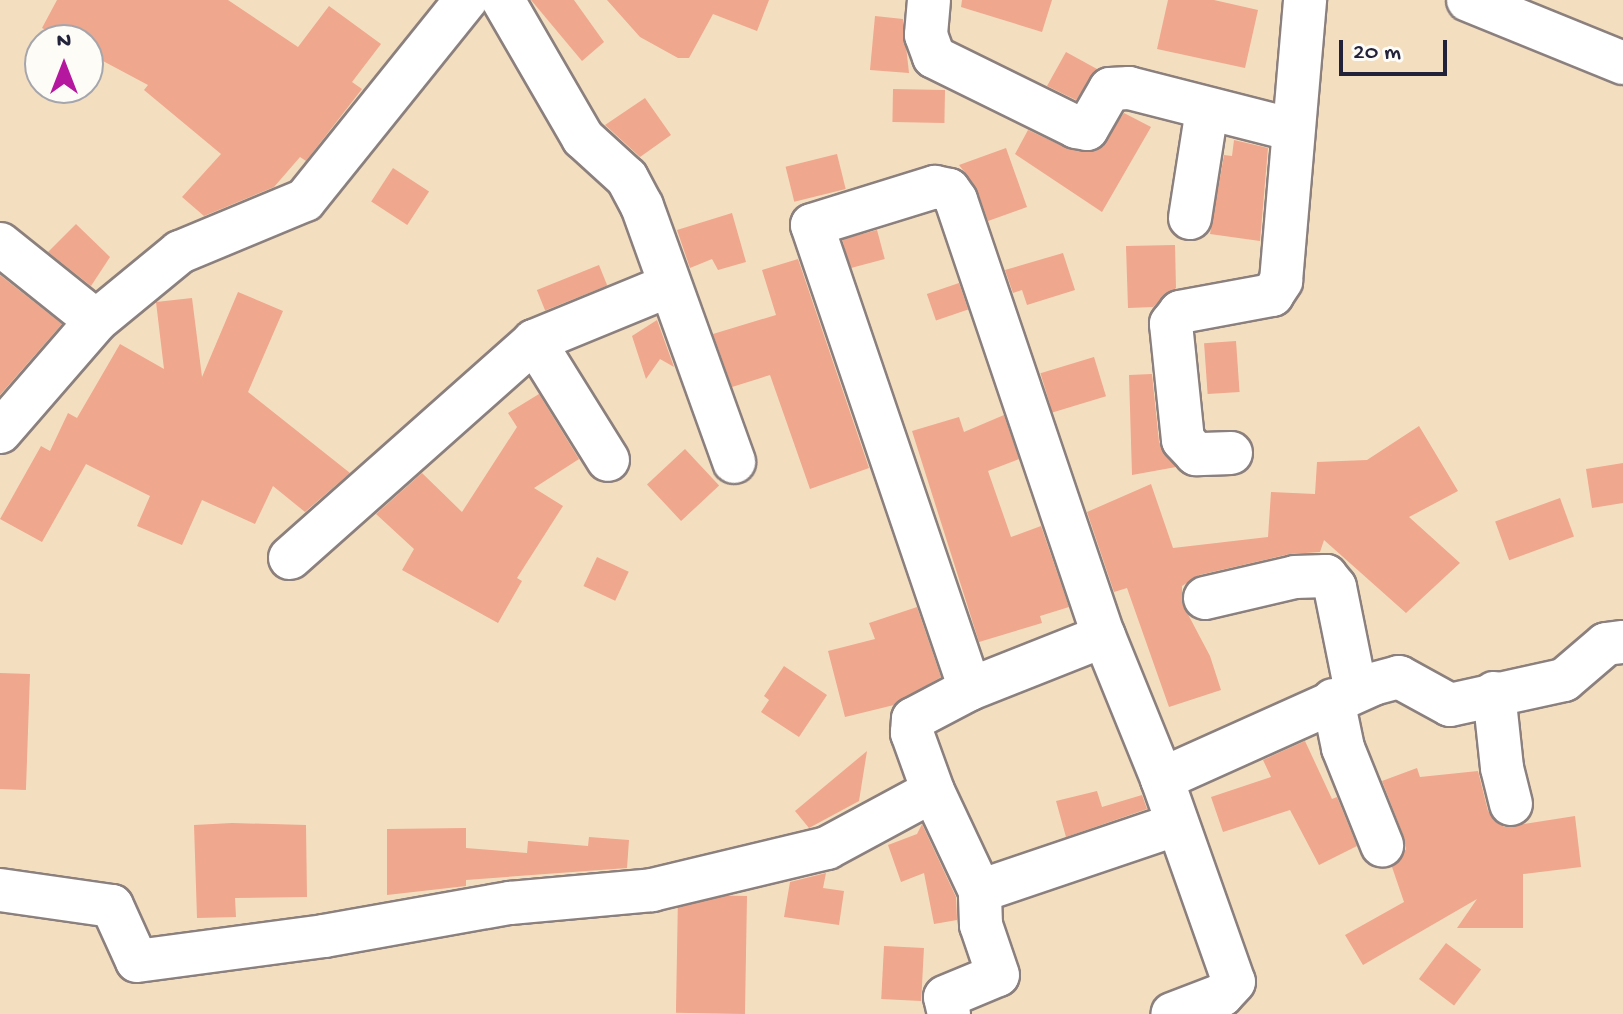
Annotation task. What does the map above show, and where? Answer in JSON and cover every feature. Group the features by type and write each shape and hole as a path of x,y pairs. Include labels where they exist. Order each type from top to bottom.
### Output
{"street":[{"path":"0,432 96,321 180,252 305,200 466,0"},
{"path":"503,0 583,138 627,178 734,462"},
{"path":"929,0 926,35 934,57 1076,127 1087,129 1110,89 1129,88 1290,129"},
{"path":"1231,453 1196,454 1183,440 1171,324 1180,312 1272,295 1276,288 1283,261 1290,129 1305,0"},
{"path":"1468,0 1623,63"},
{"path":"1190,218 1207,110"},
{"path":"970,689 812,225 935,187 949,190 1104,636 1162,779 1175,825 1234,982 1222,995 1172,1014"},
{"path":"0,244 96,321"},
{"path":"290,558 534,341 668,286"},
{"path":"534,341 608,460"},
{"path":"1205,598 1295,577 1326,576 1335,587 1345,695 1343,748 1382,845"},
{"path":"949,1014 945,997 998,975 981,925 980,891 933,791 912,733 913,719 970,689 1104,636"},
{"path":"1162,779 1345,695 1399,677 1450,705 1564,680 1606,644 1623,642"},
{"path":"1494,693 1502,768 1511,804"},
{"path":"0,890 112,906 137,961 324,936 510,903 652,890 827,848 933,791"},
{"path":"980,891 1175,825"}],"building":[{"path":"57,0 228,0 298,47 329,6 381,44 352,82 362,89 306,161 300,157 274,187 204,216 182,197 221,154 144,90 148,85 104,62 104,24 44,24"},
{"path":"531,0 574,0 604,42 582,61"},
{"path":"607,0 769,0 757,31 713,14 689,58 678,58 640,37"},
{"path":"962,0 1052,0 1042,32 961,7"},
{"path":"1168,0 1214,0 1258,10 1245,68 1157,49"},
{"path":"875,16 903,19 909,73 870,70"},
{"path":"1066,52 1097,69 1076,100 1047,86"},
{"path":"893,89 945,90 944,123 892,122"},
{"path":"645,98 671,135 640,157 605,125"},
{"path":"1124,113 1151,127 1102,212 1015,154 1028,130 1071,150 1096,151"},
{"path":"1234,140 1268,148 1260,241 1210,234 1224,155 1232,156"},
{"path":"1006,148 1027,207 988,221 976,187 959,165"},
{"path":"837,154 846,189 794,202 786,167"},
{"path":"393,168 429,191 407,225 371,202"},
{"path":"732,213 746,262 718,270 712,259 690,268 677,230"},
{"path":"76,224 110,257 91,286 48,252"},
{"path":"877,230 885,259 850,268 842,239"},
{"path":"1175,245 1176,288 1153,307 1128,308 1126,246"},
{"path":"1063,253 1075,290 1027,305 1022,290 1013,293 1005,270"},
{"path":"798,259 869,468 810,489 770,375 732,387 713,334 776,315 762,270"},
{"path":"599,265 607,285 545,310 537,290"},
{"path":"0,275 62,324 0,395"},
{"path":"959,283 968,309 936,321 927,294"},
{"path":"238,292 283,311 248,392 350,473 305,512 273,486 255,524 202,500 182,545 137,526 150,496 86,464 42,542 0,519 41,446 50,451 68,413 77,418 120,344 164,369 156,302 192,298 202,377"},
{"path":"657,320 674,367 660,359 646,379 632,336"},
{"path":"1236,341 1240,392 1208,394 1204,343"},
{"path":"1094,357 1106,396 1052,413 1040,373"},
{"path":"1152,374 1159,442 1176,467 1132,475 1129,375"},
{"path":"539,394 579,459 534,488 563,506 517,578 522,581 498,623 402,570 414,549 376,514 422,473 462,512 517,427 508,413"},
{"path":"1004,415 1019,459 988,471 1011,537 1041,526 1069,607 1040,616 1042,623 979,642 912,431 959,417 964,432"},
{"path":"1419,426 1458,491 1409,517 1460,563 1406,613 1324,540 1320,552 1290,554 1199,575 1182,586 1182,603 1210,656 1221,690 1169,707 1127,588 1114,592 1087,512 1151,484 1173,548 1268,537 1271,492 1315,494 1317,462 1367,460"},
{"path":"685,449 719,486 681,521 647,484"},
{"path":"1623,463 1623,503 1592,508 1586,469"},
{"path":"1560,498 1574,537 1509,560 1495,522"},
{"path":"597,557 629,572 615,601 583,586"},
{"path":"917,607 941,677 894,705 845,717 828,651 875,639 869,623"},
{"path":"784,666 827,695 799,737 761,712 769,700 764,696"},
{"path":"0,673 30,674 26,790 0,789"},
{"path":"1305,741 1332,799 1337,797 1357,846 1319,865 1290,810 1223,832 1211,797 1271,777 1263,760"},
{"path":"867,751 859,801 809,828 795,811"},
{"path":"1417,768 1420,777 1478,771 1488,811 1504,827 1575,816 1581,867 1523,874 1523,928 1457,928 1477,899 1363,965 1345,935 1404,902 1392,867 1406,849 1404,837 1382,781"},
{"path":"1097,791 1102,807 1142,795 1147,809 1066,837 1056,801"},
{"path":"922,824 956,897 957,920 934,924 924,873 901,882 888,845 917,834"},
{"path":"194,825 306,825 307,897 235,898 236,917 197,918"},
{"path":"466,828 466,848 527,853 528,841 588,846 589,837 629,840 627,868 466,880 466,886 387,895 387,829"},
{"path":"826,873 823,888 844,891 839,925 784,917 790,882"},
{"path":"678,895 747,896 745,1014 676,1013"},
{"path":"1446,943 1481,969 1454,1005 1419,979"},
{"path":"884,946 924,948 921,1001 881,999"}]}
